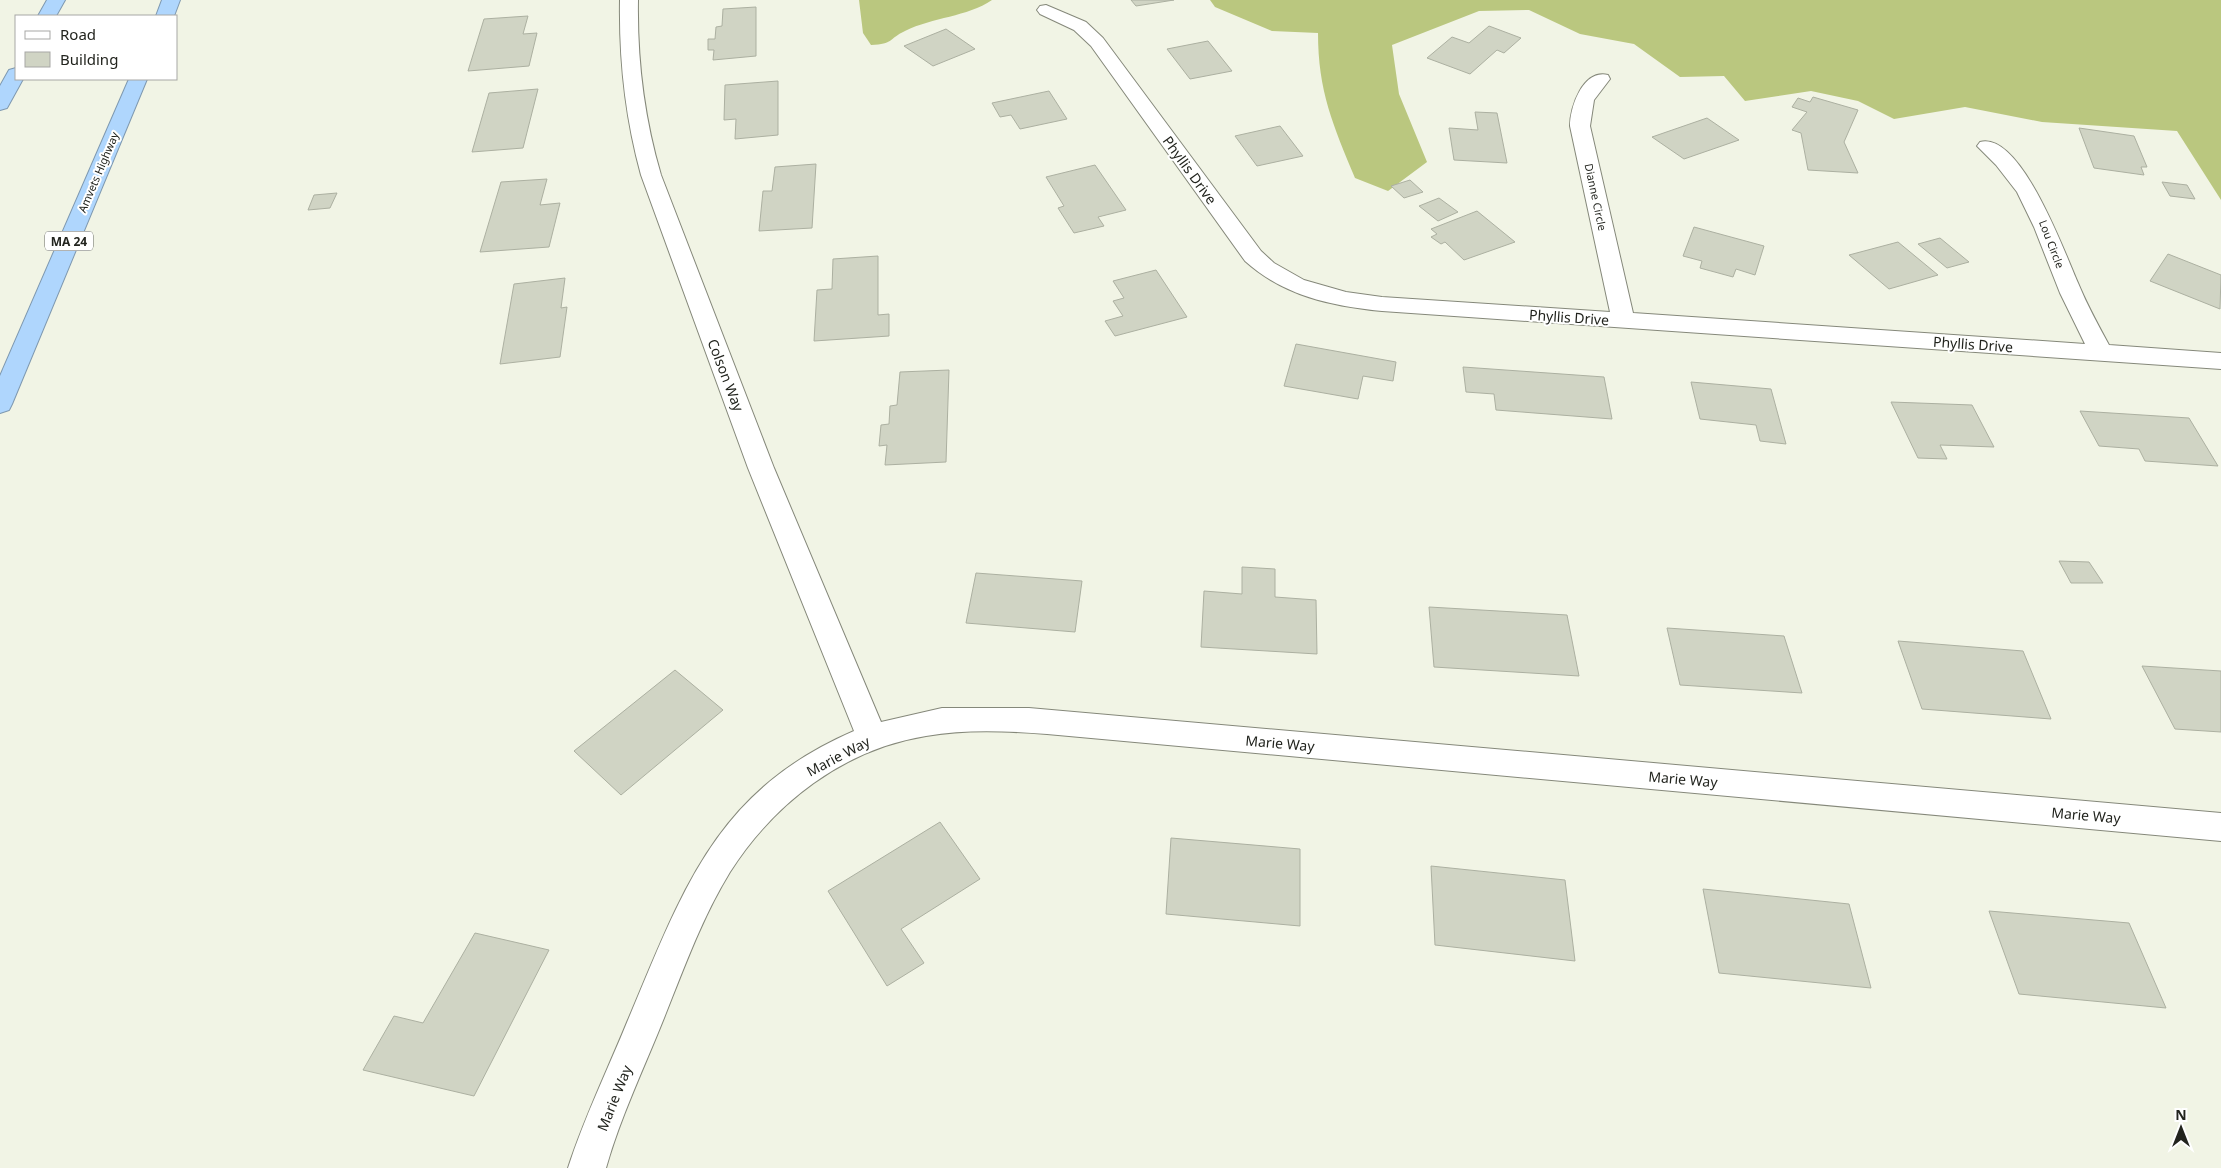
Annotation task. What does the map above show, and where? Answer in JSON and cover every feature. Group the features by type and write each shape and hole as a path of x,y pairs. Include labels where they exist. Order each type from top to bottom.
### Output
{"highway":[{"path":"48,15 56,0"},
{"path":"165,15 172,0"},
{"path":"0,104 15,76"},
{"name":"Amvets Highway","path":"0,404 138,80"}],"street":[{"name":"Colson Way","path":"629,0 628,36 632,94 651,175 761,468 872,737"},
{"name":"Phyllis Drive","path":"1046,10 1080,26 1097,42 1240,240 1266,269 1284,281 1305,290 1355,302 2221,360"},
{"name":"Dianne Circle","path":"1601,79 1585,97 1580,106 1580,126 1623,320"},
{"name":"Lou Circle","path":"1987,146 2010,165 2030,193 2077,306 2102,353"},
{"name":"Marie Way","path":"587,1168 679,940 695,905 730,845 749,821 792,782 844,749 872,737 925,723 989,719 1026,720 2221,827"}],"green space":[{"path":"859,0 992,0 961,14 916,26 887,42 871,45 863,33"},
{"path":"1210,0 2221,0 2221,200 2177,131 2042,122 1965,107 1894,119 1858,101 1811,91 1745,101 1724,76 1680,77 1634,44 1580,34 1529,10 1479,11 1392,45 1399,94 1427,162 1388,191 1355,178 1328,107 1321,73 1318,33 1272,31 1215,7"}],"building":[{"path":"1131,0 1174,0 1136,6"},
{"path":"756,7 756,56 713,60 714,50 708,50 708,39 715,39 716,27 722,26 723,9"},
{"path":"528,16 523,34 537,33 529,66 468,71 484,19"},
{"path":"1489,26 1521,38 1504,53 1497,50 1470,74 1427,58 1452,37 1469,43"},
{"path":"946,29 975,49 933,66 904,46"},
{"path":"1208,41 1232,71 1190,79 1167,49"},
{"path":"778,81 778,135 735,139 736,119 724,120 725,85"},
{"path":"538,89 523,148 472,152 489,93"},
{"path":"1049,91 1067,119 1020,129 1011,115 1000,117 992,103"},
{"path":"1813,97 1858,110 1844,142 1858,173 1808,170 1801,133 1792,130 1807,112 1792,107 1798,98 1810,102"},
{"path":"1475,112 1497,113 1507,163 1454,160 1449,128 1478,130"},
{"path":"1707,118 1739,140 1684,159 1652,137"},
{"path":"1280,126 1303,156 1257,166 1235,136"},
{"path":"2079,128 2134,136 2147,167 2141,167 2144,175 2094,168"},
{"path":"816,164 812,228 759,231 763,191 772,191 775,167"},
{"path":"1095,165 1126,210 1098,217 1104,226 1074,233 1058,208 1064,206 1046,177"},
{"path":"547,179 540,205 560,203 549,247 480,252 501,182"},
{"path":"1410,180 1423,192 1404,198 1391,186"},
{"path":"2162,182 2187,185 2195,199 2170,196"},
{"path":"337,193 330,208 308,210 314,195"},
{"path":"1439,198 1458,212 1438,221 1419,206"},
{"path":"1477,211 1515,242 1464,260 1445,242 1441,244 1431,237 1437,234 1431,229"},
{"path":"1694,227 1764,246 1755,275 1736,269 1733,277 1700,268 1702,261 1683,256"},
{"path":"1940,238 1969,262 1947,268 1918,244"},
{"path":"1898,242 1938,275 1889,289 1849,255"},
{"path":"2168,254 2221,275 2220,309 2150,281"},
{"path":"878,256 878,315 889,314 889,336 814,341 817,290 832,289 833,259"},
{"path":"1156,270 1187,317 1115,336 1105,321 1123,316 1113,301 1124,298 1113,281"},
{"path":"565,278 561,308 567,307 560,357 500,364 514,284"},
{"path":"1296,344 1396,362 1393,381 1363,376 1358,399 1284,386"},
{"path":"1463,367 1604,377 1612,419 1496,410 1494,394 1466,392"},
{"path":"949,370 946,462 885,465 887,445 879,446 881,425 889,424 890,406 897,405 900,372"},
{"path":"1691,382 1771,389 1786,444 1760,441 1756,425 1700,419"},
{"path":"1891,402 1972,405 1994,447 1940,445 1947,459 1918,458"},
{"path":"2080,411 2189,418 2218,466 2145,461 2139,449 2099,446"},
{"path":"2059,561 2089,562 2103,583 2071,583"},
{"path":"1242,567 1275,569 1275,597 1316,600 1317,654 1201,647 1204,591 1242,594"},
{"path":"976,573 1082,581 1075,632 966,623"},
{"path":"1429,607 1567,615 1579,676 1434,667"},
{"path":"1667,628 1784,636 1802,693 1680,685"},
{"path":"1898,641 2023,651 2051,719 1922,709"},
{"path":"2142,666 2221,671 2221,732 2175,729"},
{"path":"675,670 723,710 621,795 574,751"},
{"path":"940,822 980,879 901,929 924,963 887,986 828,891"},
{"path":"1171,838 1300,849 1300,926 1166,914"},
{"path":"1431,866 1565,880 1575,961 1435,945"},
{"path":"1703,889 1849,904 1871,988 1719,973"},
{"path":"1989,911 2129,923 2166,1008 2019,994"},
{"path":"475,933 549,950 474,1096 363,1070 394,1016 423,1023"}]}
